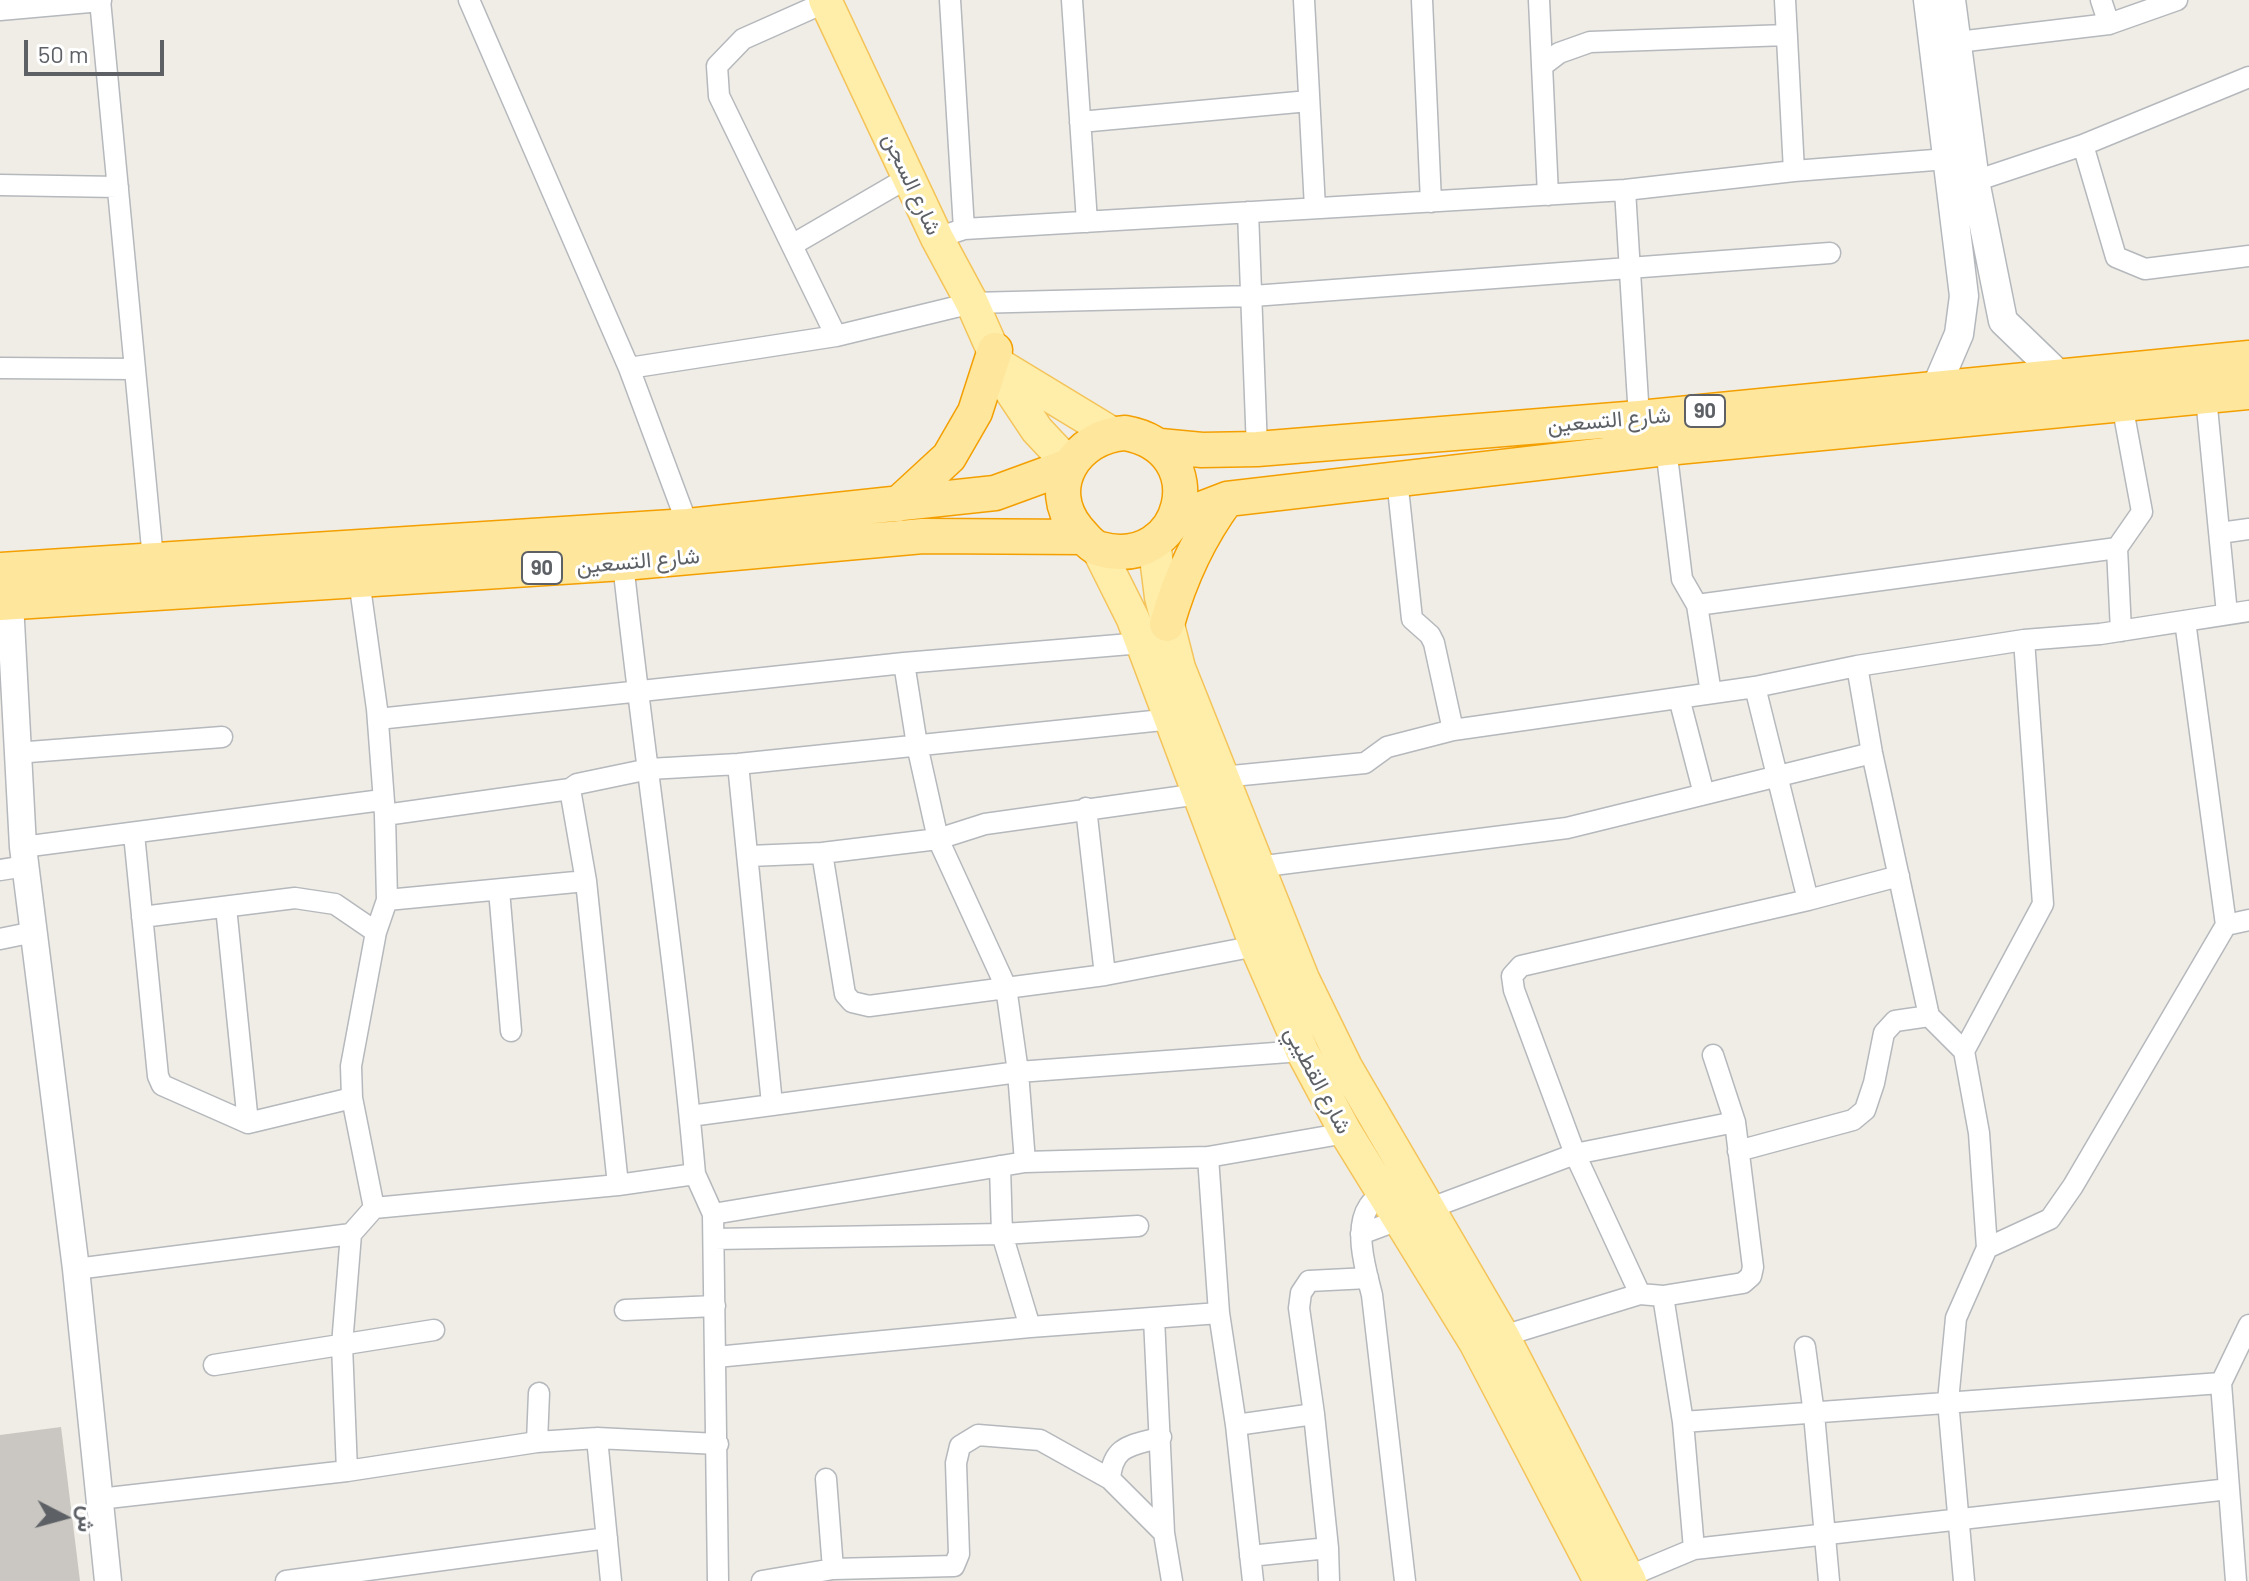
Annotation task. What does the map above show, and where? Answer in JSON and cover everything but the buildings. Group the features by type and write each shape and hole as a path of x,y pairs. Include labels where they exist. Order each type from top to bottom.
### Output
{"highway":[{"path":"898,504 949,457 975,412 998,358"},
{"name":"شارع التسعين","path":"1160,446 1202,450 1257,449 1639,418 2249,358"},
{"name":"شارع التسعين","path":"1164,530 1227,499 1666,448 2249,392"},
{"path":"1113,434 1138,435 1160,446 1173,461 1180,480 1181,500 1164,530 1131,551 1091,543 1072,522 1064,504 1064,485 1070,466 1088,444 1113,434"},
{"name":"شارع التسعين","path":"5,586 153,559 688,526 898,504 995,493 1070,466"},
{"path":"1155,634 1190,558 1227,499"},
{"name":"شارع التسعين","path":"5,586 359,580 623,563 923,536 1091,543"}],"main road":[{"path":"1928,0 1964,296 1959,334 1935,390"},
{"path":"1951,0 1975,181 2003,321 2062,378"},
{"name":"شارع السجن","path":"825,1 909,177 951,233 972,303 1011,391 1037,430 1070,466"},
{"path":"998,358 1113,434"},
{"name":"شارع القطيبي","path":"1155,634 1161,597 1164,530"},
{"name":"شارع القطيبي","path":"1091,543 1123,595 1179,668 1184,717 1210,785 1256,946 1302,1051 1346,1133 1383,1192 1415,1215 1503,1336 1619,1580"},
{"name":"شارع القطيبي","path":"1210,785 1257,867 1327,1030 1475,1342 1619,1580"}],"street":[{"path":"469,0 629,368 688,526"},
{"path":"950,0 951,233 1625,190 1794,171 1947,159"},
{"path":"1072,0 1087,222"},
{"path":"1304,0 1315,208"},
{"path":"1422,0 1431,202"},
{"path":"1539,0 1548,195"},
{"path":"1785,0 1794,171"},
{"path":"2101,0 2109,24"},
{"path":"1958,42 2109,24 2177,0"},
{"path":"0,10 100,1 153,559"},
{"path":"825,1 743,39 717,66 719,96 836,336"},
{"path":"1542,66 1559,53 1590,42 1787,35"},
{"path":"1975,181 2083,145 2249,77"},
{"path":"1080,122 1309,101"},
{"path":"2083,145 2116,257 2145,269 2249,256"},
{"path":"792,245 909,177"},
{"path":"0,185 118,187"},
{"path":"1625,190 1639,418"},
{"path":"1248,212 1257,449"},
{"path":"629,368 836,336 972,303 1253,296 1830,253"},
{"path":"0,368 134,369"},
{"path":"2206,397 2227,614"},
{"path":"2121,631 2117,548 2142,512 2122,404"},
{"path":"1666,448 1682,579 1697,605 1711,693"},
{"path":"1397,479 1412,619 1430,635 1434,643 1453,730"},
{"path":"2220,533 2249,529"},
{"path":"1697,605 2117,548"},
{"path":"623,563 695,1174 713,1214 718,1581"},
{"path":"359,580 378,719 387,900 376,932 351,1066 352,1098 374,1208"},
{"path":"5,586 16,753 16,861 34,932 76,1269 108,1581"},
{"path":"749,856 822,853 938,839 985,824 1210,785 1365,763 1387,747 1453,730 1755,687 1857,666 2024,640 2121,631 2249,611"},
{"path":"1987,1248 2050,1219 2073,1186 2226,925 2185,621"},
{"path":"378,719 1155,634"},
{"path":"1964,1051 2043,904 2024,640"},
{"path":"904,663 917,745 938,839 1006,987 1018,1072 1025,1162"},
{"path":"1857,666 1872,753 1929,1016 1964,1051 1979,1133 1987,1248 1956,1318 1948,1401 1964,1581"},
{"path":"1755,687 1808,900"},
{"path":"1679,698 1704,794"},
{"path":"16,861 134,834 570,789 577,784 649,769 738,764 1184,717"},
{"path":"16,753 222,737"},
{"path":"1257,867 1567,828 1872,753"},
{"path":"738,764 772,1104"},
{"path":"570,789 586,881 618,1185"},
{"path":"1086,808 1105,975"},
{"path":"134,834 158,1076 162,1085 248,1123 352,1098"},
{"path":"822,853 845,994 852,1002 869,1006 1105,975 1256,946"},
{"path":"1640,1294 1575,1154 1514,990 1512,976 1521,966 1899,876"},
{"path":"387,900 586,881"},
{"path":"499,890 511,1031"},
{"path":"142,917 295,898 335,904 376,932"},
{"path":"226,907 248,1123"},
{"path":"2226,925 2249,920"},
{"path":"0,939 34,932"},
{"path":"1738,1151 1853,1120 1865,1110 1884,1033 1895,1021 1929,1016"},
{"path":"690,1116 1018,1072 1302,1051"},
{"path":"1503,1336 1640,1294 1663,1296 1743,1283 1751,1276 1753,1267 1735,1122 1713,1055"},
{"path":"1361,1234 1575,1154 1735,1122"},
{"path":"713,1214 1025,1162 1208,1157 1346,1133"},
{"path":"1208,1157 1219,1313 1236,1425 1253,1581"},
{"path":"1000,1166 1002,1234 1030,1327"},
{"path":"347,1471 342,1345 351,1234 374,1208 618,1185 695,1174"},
{"path":"1383,1192 1367,1207 1361,1234 1372,1295 1405,1581"},
{"path":"714,1239 1002,1234 1138,1226"},
{"path":"76,1269 351,1234"},
{"path":"1329,1581 1314,1414 1299,1308 1301,1293 1309,1281 1368,1278"},
{"path":"1663,1296 1683,1422 1694,1549"},
{"path":"625,1310 715,1306"},
{"path":"716,1357 1030,1327 1219,1313"},
{"path":"1154,1318 1164,1533 1172,1581"},
{"path":"214,1365 434,1330"},
{"path":"2236,1581 2221,1383 2246,1334"},
{"path":"1805,1347 1829,1581"},
{"path":"1683,1422 2221,1383"},
{"path":"537,1442 539,1393"},
{"path":"1236,1425 1314,1414"},
{"path":"762,1581 833,1569 954,1566 959,1554 956,1463 960,1446 978,1435 1040,1440 1110,1479 1164,1533"},
{"path":"1110,1479 1111,1463 1120,1449 1161,1437"},
{"path":"99,1499 347,1471 537,1442 597,1438 718,1444"},
{"path":"597,1438 611,1581"},
{"path":"826,1479 833,1569"},
{"path":"1619,1580 1694,1549 2229,1489"},
{"path":"287,1581 607,1538"},
{"path":"1250,1556 1328,1548"}]}
